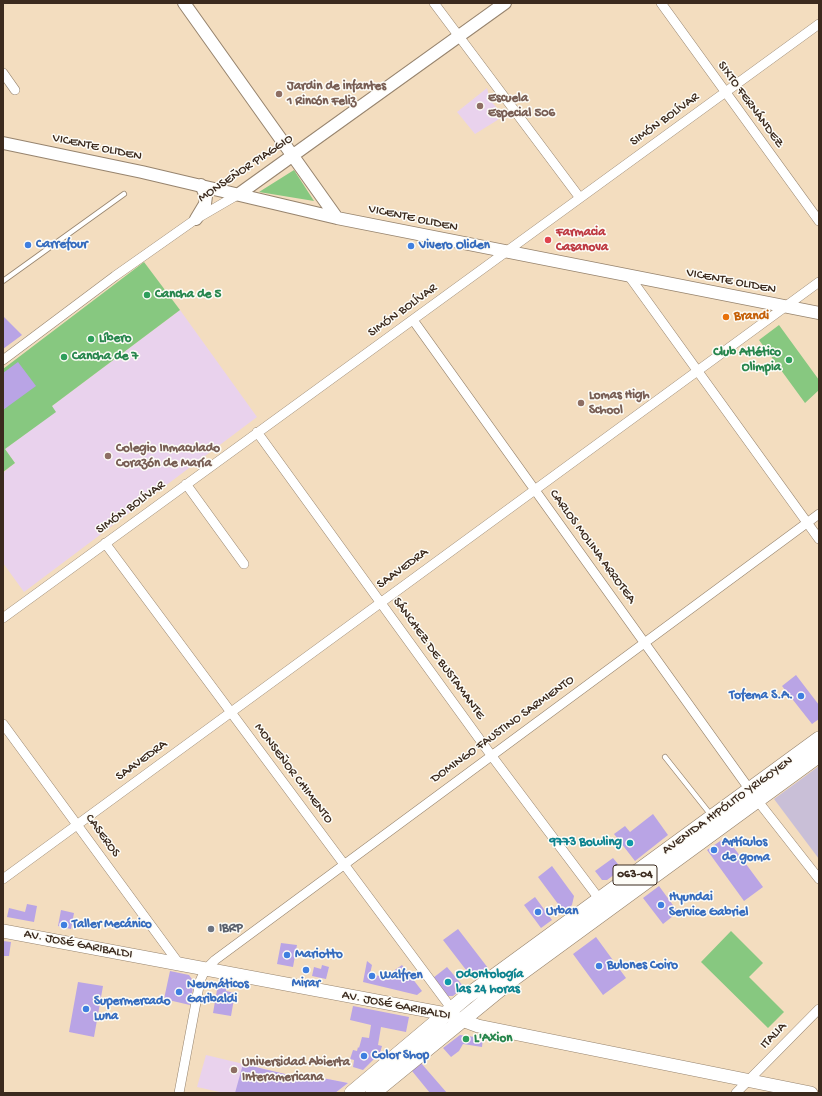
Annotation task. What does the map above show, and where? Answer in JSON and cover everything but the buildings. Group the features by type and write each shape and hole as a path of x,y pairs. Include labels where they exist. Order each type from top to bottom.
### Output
{"main road":[{"name":"AVENIDA HIPÓLITO YRIGOYEN","path":"372,1093 453,1014 510,981 754,795 819,739"},
{"name":"AVENIDA HIPÓLITO YRIGOYEN","path":"352,1093 600,900 713,818 819,755"},
{"name":"AV. JOSÉ GARIBALDI","path":"3,931 205,970 453,1014 478,1026 811,1093"}],"street":[{"path":"185,3 337,218"},
{"path":"434,3 580,198"},
{"name":"MONSEÑOR PIAGGIO","path":"3,360 115,276 196,219 239,194 505,3"},
{"name":"SIXTO FERNÁNDEZ","path":"661,3 819,221"},
{"name":"SIMÓN BOLÍVAR","path":"3,618 819,24"},
{"path":"3,73 16,90"},
{"name":"VICENTE OLIDEN","path":"3,143 201,185 337,218 819,313"},
{"path":"196,219 205,204 206,196 201,185"},
{"path":"629,276 819,539"},
{"name":"SAAVEDRA","path":"3,878 232,713 380,602 819,282"},
{"name":"CARLOS MOLINA ARROTEA","path":"413,320 534,491 754,795 819,879"},
{"name":"SÁNCHEZ DE BUSTAMANTE","path":"257,432 380,602 600,900"},
{"path":"186,484 244,564"},
{"name":"DOMINGO FAUSTINO SARMIENTO","path":"205,970 215,960 344,863 819,514"},
{"name":"MONSEÑOR CHIMENTO","path":"105,543 344,863 453,1014"},
{"name":"CASEROS","path":"3,724 180,965"},
{"path":"179,1093 200,981 205,970"},
{"name":"ITALIA","path":"736,1093 819,1008"}],"lane":[{"path":"3,280 124,194"},
{"path":"665,757 713,818"}],"shaded area":[{"name":"Escuela Especial 506","path":"487,88 490,100 504,116 475,134 457,112"},
{"name":"Colegio Inmaculado Corazón de María","path":"180,310 257,417 24,592 3,563 3,473 15,463 5,449 55,412 52,406"},
{"path":"819,766 819,859 774,799"},
{"name":"Universidad Abierta Interamericana","path":"206,1055 306,1079 307,1075 348,1083 335,1093 224,1093 197,1087"}],"green space":[{"path":"294,170 314,201 259,192"},
{"name":"Líbero","path":"144,262 180,310 52,406 56,412 5,449 15,463 3,472 3,369"},
{"name":"Club Atlético Olimpia","path":"779,325 819,380 819,390 805,403 759,340"},
{"path":"731,931 763,963 749,977 784,1012 768,1028 701,962"}],"place":[{"name":"Jardin de infantes 1 Rincón Feliz","path":"279,94"},
{"name":"Escuela Especial 506","path":"480,106"},
{"name":"Farmacia Casanova","path":"548,240"},
{"name":"Carrefour","path":"28,245"},
{"name":"Vivero Oliden","path":"411,246"},
{"name":"Cancha de 5","path":"147,295"},
{"name":"Brandi","path":"726,317"},
{"name":"Líbero","path":"91,339"},
{"name":"Cancha de 7","path":"64,357"},
{"name":"Club Atlético Olimpia","path":"789,360"},
{"name":"Lomas High School","path":"581,403"},
{"name":"Colegio Inmaculado Corazón de María","path":"108,456"},
{"name":"Tofema S.A.","path":"801,696"},
{"name":"9773 Bowling","path":"630,843"},
{"name":"Artículos de goma","path":"714,850"},
{"name":"Hyundai Service Gabriel","path":"661,905"},
{"name":"Urban","path":"538,912"},
{"name":"Taller Mecánico","path":"64,925"},
{"name":"IBRP","path":"211,929"},
{"name":"Mariotto","path":"287,955"},
{"name":"Bulones Coiro","path":"599,966"},
{"name":"Mirar","path":"306,970"},
{"name":"Walfren","path":"372,976"},
{"name":"Odontología las 24 horas","path":"448,982"},
{"name":"Neumáticos Garibaldi","path":"179,992"},
{"name":"Supermercado Luna","path":"86,1009"},
{"name":"L'Axion","path":"466,1039"},
{"name":"Color Shop","path":"364,1056"},
{"name":"Universidad Abierta Interamericana","path":"234,1070"}]}
